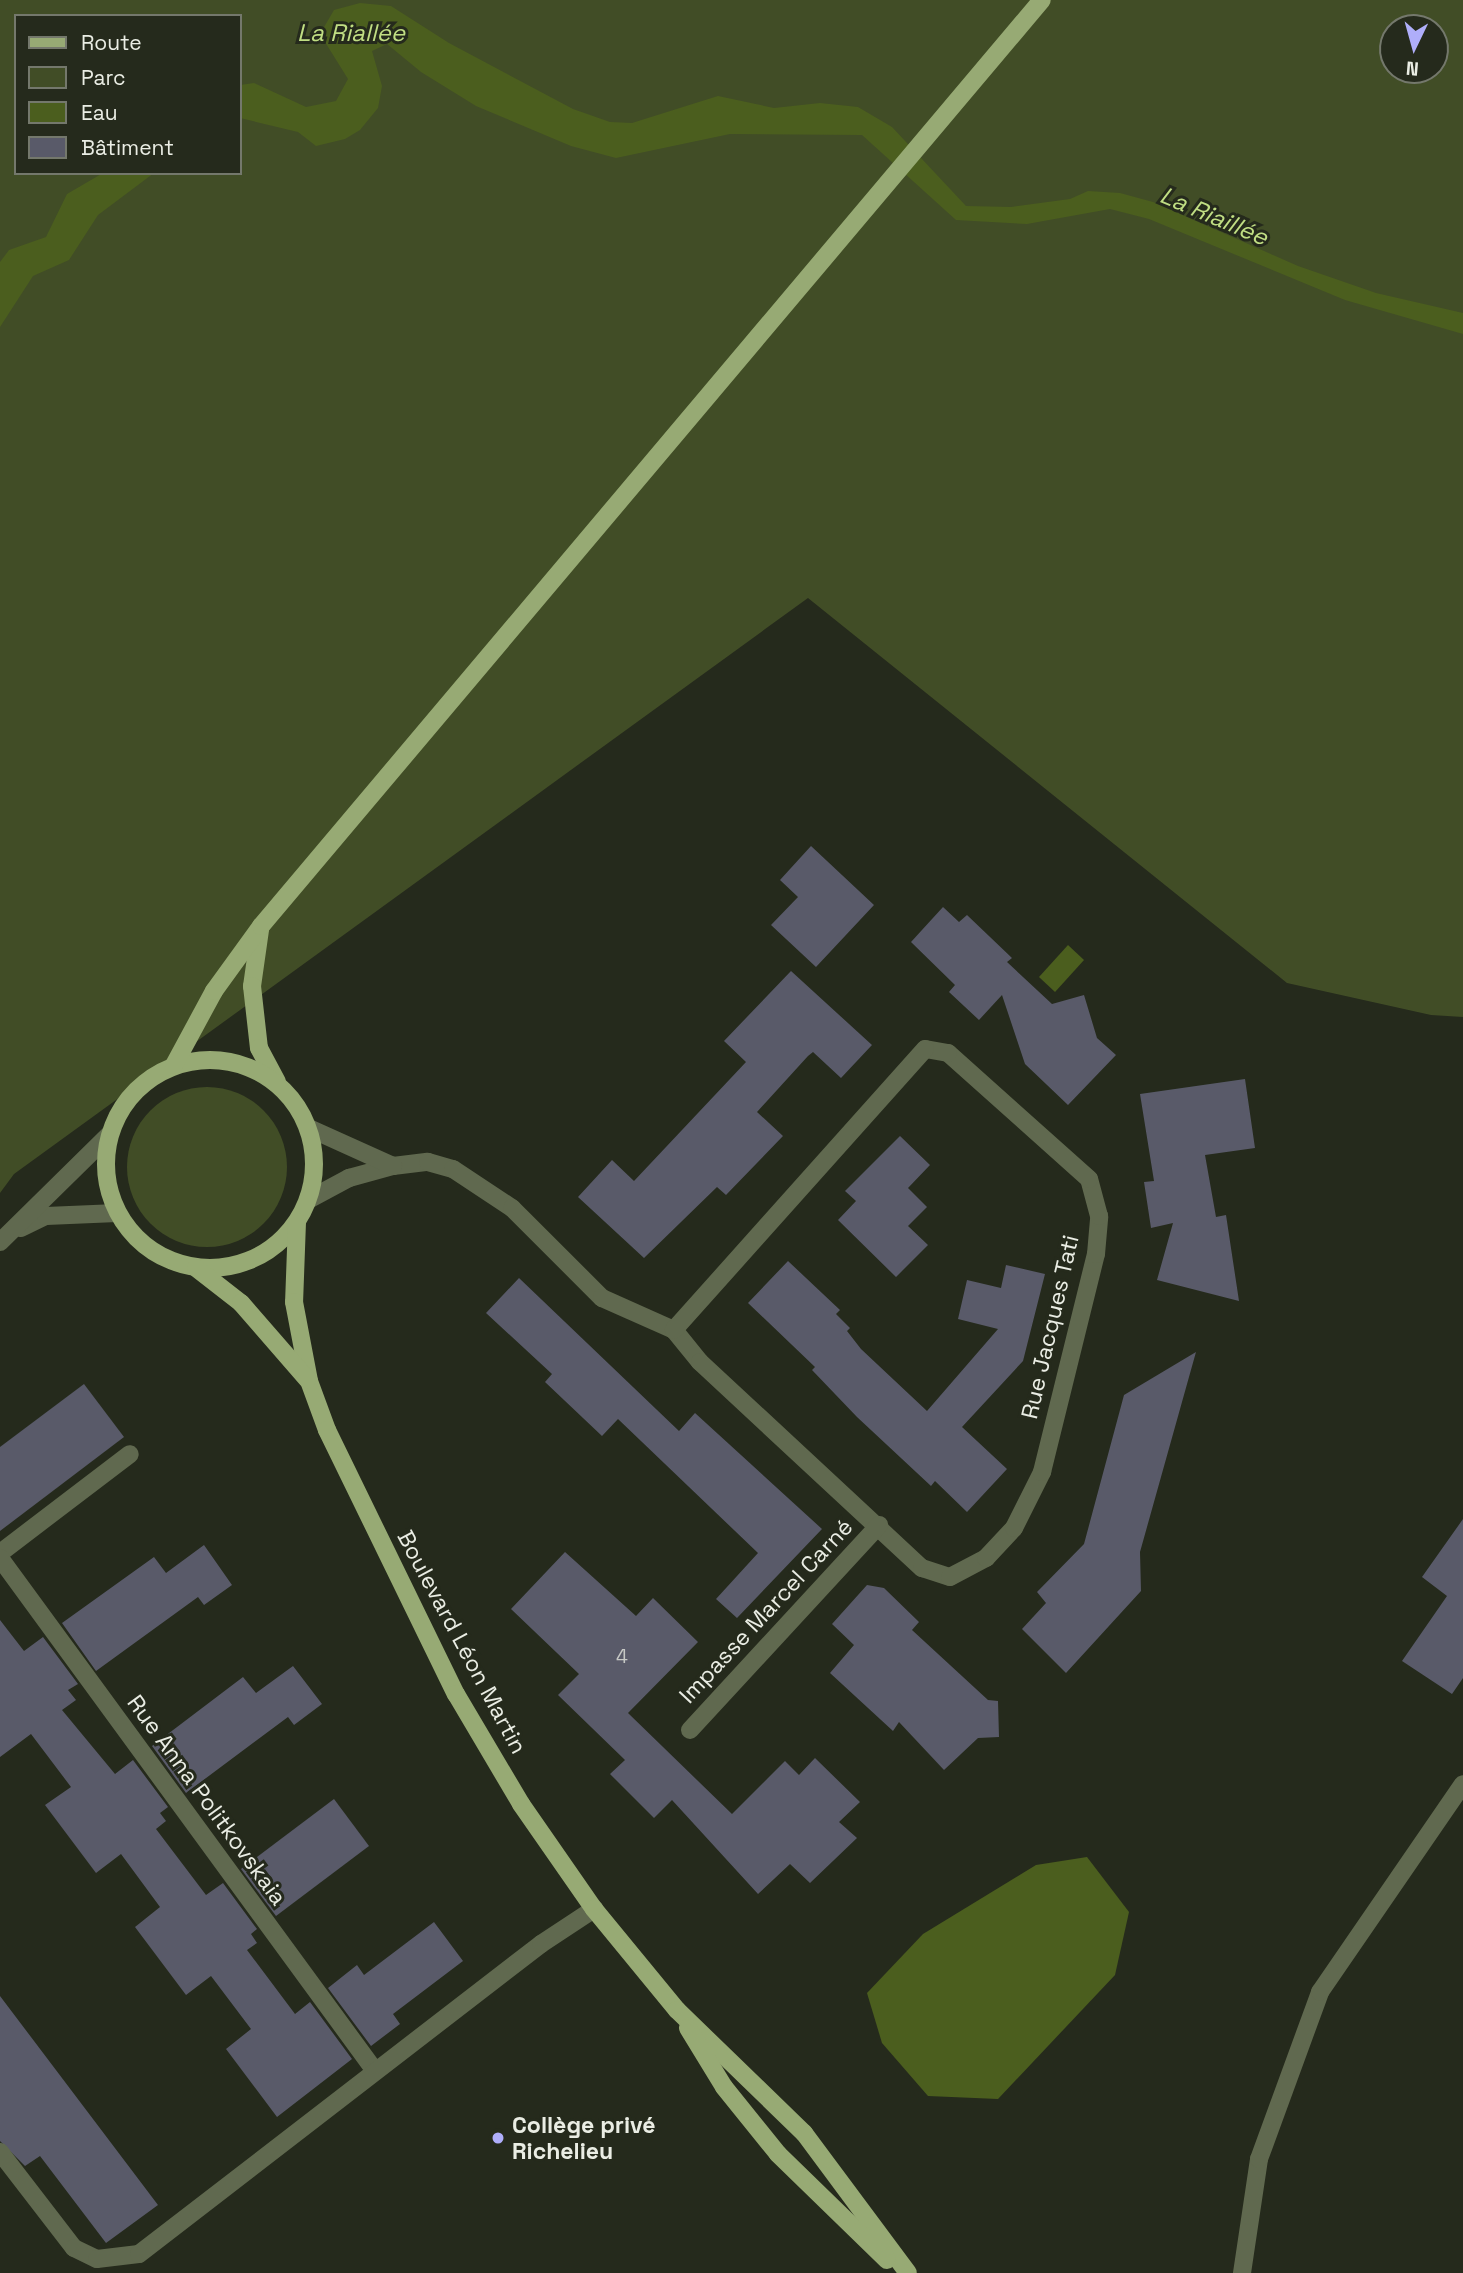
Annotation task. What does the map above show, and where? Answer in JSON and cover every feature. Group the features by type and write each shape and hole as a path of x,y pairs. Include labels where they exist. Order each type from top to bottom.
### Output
{"main road":[{"path":"174,1065 214,990 261,926 1042,0"},
{"path":"261,926 252,986 259,1048 279,1085 309,1128 314,1152 308,1200 297,1222 278,1244 253,1259 226,1268 197,1268 165,1258 137,1239 117,1213 106,1175 109,1135 123,1105 145,1081 174,1065 201,1059 229,1060 256,1069 279,1085"},
{"name":"Boulevard Léon Martin","path":"297,1222 294,1302 309,1381 327,1430 456,1694 521,1804 594,1909 677,2010 804,2133 908,2273"},
{"name":"Boulevard Léon Martin","path":"197,1268 241,1303 309,1381"},
{"name":"Boulevard Léon Martin","path":"677,2010 724,2087 778,2154 900,2273"}],"street":[{"name":"Rue Jacques Tati","path":"308,1200 349,1178 393,1166 428,1163 453,1169 512,1208 602,1298 674,1329 700,1362 879,1525 922,1568 950,1577 986,1558 1014,1528 1032,1497 1096,1254 1099,1216 1090,1179 948,1053 925,1049 674,1329"},
{"path":"309,1128 393,1166"},
{"path":"3,1239 109,1135"},
{"path":"3,1239 46,1216 117,1213"},
{"name":"Rue Anna Politkovskaia","path":"130,1454 0,1555 375,2071"},
{"name":"Impasse Marcel Carné","path":"690,1730 879,1525"},
{"path":"1242,2273 1259,2160 1320,1992 1463,1784"},
{"path":"0,2152 74,2248 97,2259 139,2254 541,1944 594,1909"}],"green space":[{"path":"0,0 1463,0 1463,1017 1431,1015 1287,983 808,598 14,1174 0,1193"},
{"path":"207,1087 238,1093 264,1110 281,1136 287,1167 281,1198 264,1224 238,1241 207,1247 176,1241 150,1224 133,1198 127,1167 133,1136 150,1110 176,1093"}],"water":[{"name":"La Riallée","path":"360,3 391,6 449,43 573,109 610,122 632,123 718,96 774,108 820,103 858,107 892,127 966,206 1011,207 1070,199 1088,191 1120,193 1153,202 1298,266 1376,293 1463,313 1463,334 1345,300 1149,219 1110,209 1027,224 956,220 862,135 730,134 616,158 571,146 476,106 421,72 387,44 372,51 382,86 378,108 360,130 345,139 316,146 298,132 242,118 242,85 254,83 306,107 336,101 348,79 320,34 334,10"},
{"path":"100,175 151,175 98,215 69,260 33,276 0,327 0,262 9,250 46,237 67,194"},
{"path":"1068,945 1084,960 1055,992 1039,977"},
{"path":"1087,1857 1129,1912 1115,1975 998,2099 928,2096 882,2043 867,1993 923,1934 1036,1865"}],"building":[{"path":"811,846 874,905 816,967 771,925 798,897 780,880"},
{"path":"943,907 959,922 967,915 1012,958 1007,962 1052,1004 1084,995 1097,1038 1116,1055 1068,1105 1025,1064 1002,995 979,1020 949,992 955,985 911,942"},
{"path":"791,971 872,1045 841,1078 813,1052 808,1056 757,1112 783,1136 726,1195 717,1187 644,1258 578,1197 612,1160 634,1181 746,1062 724,1041"},
{"path":"1245,1079 1255,1148 1205,1155 1216,1217 1226,1215 1239,1301 1157,1280 1173,1223 1151,1228 1144,1182 1154,1181 1140,1094"},
{"path":"900,1136 930,1165 908,1188 927,1207 908,1226 928,1245 896,1277 838,1220 856,1201 845,1191"},
{"path":"788,1261 840,1310 836,1314 850,1328 847,1331 861,1349 927,1411 998,1329 958,1319 967,1280 1001,1288 1006,1265 1045,1274 1023,1361 962,1427 1007,1469 967,1512 935,1481 931,1486 857,1417 812,1370 815,1367 748,1303"},
{"path":"519,1278 679,1431 695,1413 822,1529 737,1618 716,1599 758,1553 618,1419 602,1436 545,1382 552,1374 486,1313"},
{"path":"1196,1352 1140,1552 1141,1591 1066,1673 1022,1629 1046,1603 1037,1592 1084,1544 1124,1395"},
{"path":"84,1384 124,1437 0,1531 0,1447"},
{"path":"1463,1519 1463,1678 1452,1694 1402,1661 1447,1596 1422,1577"},
{"path":"204,1545 232,1585 204,1605 198,1597 96,1671 62,1623 154,1557 166,1573"},
{"path":"565,1552 636,1616 653,1598 698,1642 628,1713 732,1814 785,1761 799,1775 815,1758 860,1802 839,1822 857,1838 810,1883 790,1864 758,1894 672,1800 654,1818 610,1774 625,1760 558,1695 579,1674 511,1609"},
{"path":"867,1585 884,1588 919,1622 912,1630 988,1700 998,1701 999,1737 978,1738 944,1770 899,1722 893,1731 830,1673 854,1645 832,1624"},
{"path":"0,1620 24,1651 43,1637 78,1684 68,1690 76,1700 62,1710 115,1774 133,1760 168,1807 160,1813 166,1821 156,1829 206,1895 223,1883 257,1929 251,1934 257,1943 247,1950 295,2014 310,2002 352,2059 277,2117 226,2049 251,2029 211,1976 186,1995 135,1927 160,1907 121,1854 96,1873 45,1805 71,1787 31,1734 0,1757"},
{"path":"293,1666 322,1704 294,1725 288,1717 186,1793 152,1746 243,1677 256,1693"},
{"path":"334,1799 369,1846 276,1916 241,1869"},
{"path":"434,1922 463,1961 393,2014 400,2024 371,2046 328,1988 357,1965 364,1975"},
{"path":"0,1996 158,2205 106,2243 40,2156 25,2166 0,2141"}],"place":[{"name":"Collège privé Richelieu","path":"498,2138"}],"water label":[{"name":"La Riaillée","path":"1214,216"}]}
